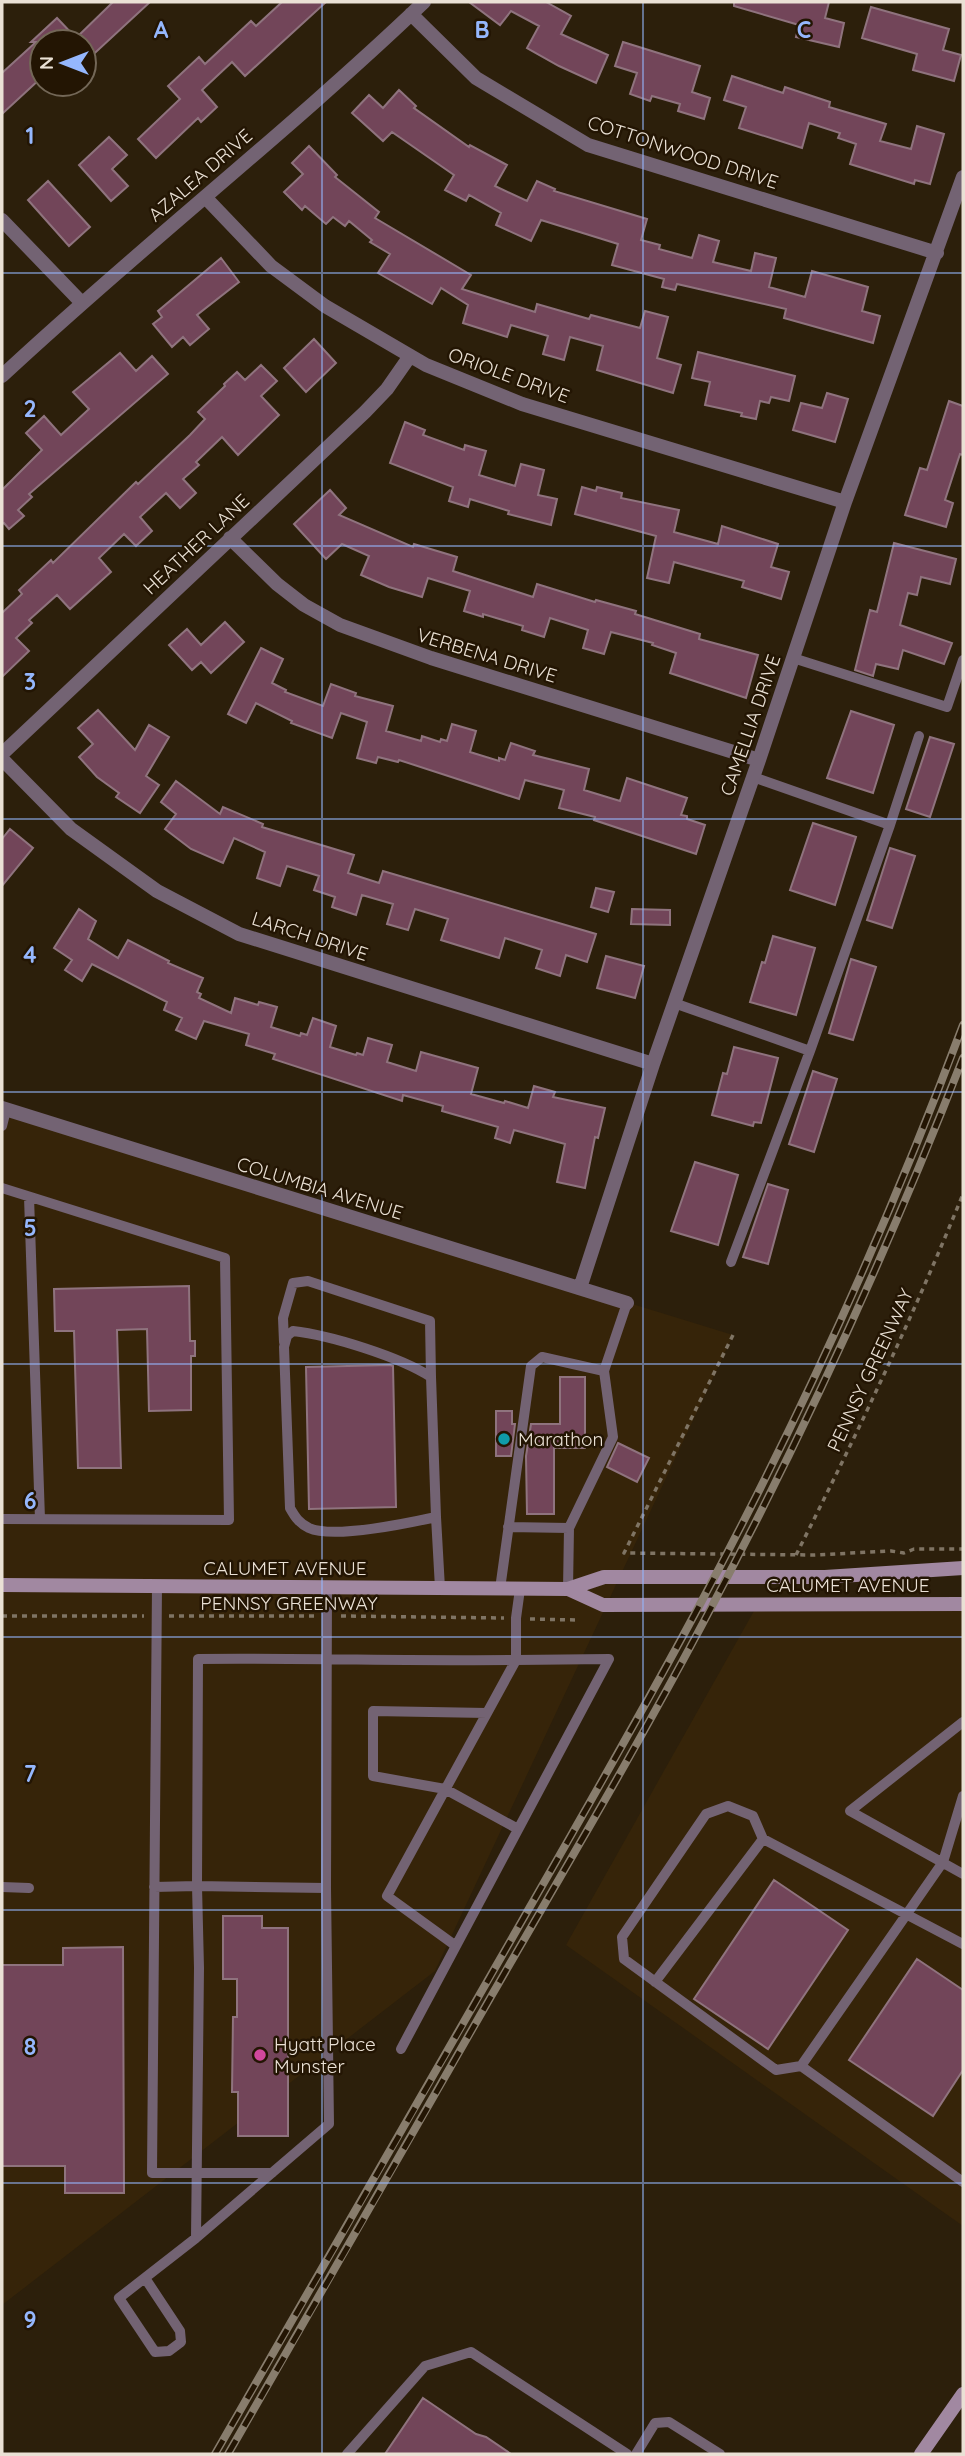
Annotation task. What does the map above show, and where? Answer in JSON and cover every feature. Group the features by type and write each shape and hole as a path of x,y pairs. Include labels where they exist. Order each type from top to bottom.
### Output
{"main road":[{"name":"CALUMET AVENUE","path":"2,1585 568,1589 604,1577 825,1577 963,1567"},
{"name":"CALUMET AVENUE","path":"568,1589 603,1605 963,1604"},
{"path":"920,2454 963,2394"}],"street":[{"name":"AZALEA DRIVE","path":"2,376 81,302 205,197 424,2"},
{"name":"COTTONWOOD DRIVE","path":"411,14 476,78 587,145 937,253"},
{"name":"CAMELLIA DRIVE","path":"580,1288 653,1064 845,502 963,177"},
{"name":"ORIOLE DRIVE","path":"205,197 271,266 325,306 410,356 522,404 845,502"},
{"path":"2,220 81,302"},
{"name":"HEATHER LANE","path":"2,757 378,399 410,356"},
{"name":"VERBENA DRIVE","path":"230,538 276,584 312,611 340,625 431,659 759,760"},
{"name":"LARCH DRIVE","path":"2,757 71,830 157,891 239,934 653,1064"},
{"name":"COLUMBIA AVENUE","path":"4,1109 627,1303"}],"lane":[{"path":"793,658 947,707 963,660"},
{"path":"730,1262 810,1051 919,736"},
{"path":"753,777 890,825"},
{"path":"674,1003 810,1051"},
{"path":"2,1126 4,1109"},
{"path":"2,1188 225,1258 229,1520 2,1519"},
{"path":"29,1197 40,1519"},
{"path":"436,1517 378,1528 322,1531 310,1529 298,1521 290,1508 284,1318 293,1283 308,1281 430,1321 440,1588"},
{"path":"568,1589 569,1528 613,1437 604,1371 627,1303"},
{"path":"284,1347 287,1336 293,1331 303,1332 403,1362 431,1377"},
{"path":"500,1589 531,1366 542,1357 604,1371"},
{"path":"508,1527 569,1528"},
{"path":"157,1586 152,2173 272,2174"},
{"path":"145,2278 180,2331 181,2342 169,2351 155,2352 119,2298 196,2238 329,2124 326,1888 327,1588"},
{"path":"456,1946 387,1896 516,1660 516,1618 520,1589"},
{"path":"196,2238 198,1659 609,1659 401,2049"},
{"path":"487,1713 373,1711 373,1776 445,1789 518,1829"},
{"path":"963,1722 849,1811 963,1874"},
{"path":"801,2066 943,1862 963,1796"},
{"path":"962,2180 801,2066 776,2070 624,1959 622,1937 706,1814 728,1806 753,1816 762,1839 963,1944"},
{"path":"655,1982 762,1839"},
{"path":"2,1887 29,1888"},
{"path":"154,1887 326,1888"},
{"path":"347,2454 425,2366 471,2352 627,2454"},
{"path":"636,2454 655,2423 670,2421 720,2454"}],"path":[{"name":"PENNSY GREENWAY","path":"796,1555 856,1437 929,1278 963,1194"},
{"path":"733,1335 624,1553 796,1555 963,1549"},
{"name":"PENNSY GREENWAY","path":"2,1616 326,1616 576,1620"}],"shaded area":[{"path":"2,1110 733,1335 435,1971 2,2305"},
{"path":"754,1611 963,1611 963,2226 566,1945"}],"building":[{"path":"113,2 150,2 98,50 98,28 86,28"},
{"path":"282,2 326,2 245,76 232,62 202,90 217,107 201,122 198,118 156,158 138,139 180,99 168,86 199,57 205,64 251,21 256,26"},
{"path":"469,2 546,2 571,16 561,34 608,55 596,83 527,48 539,26 511,11 500,25"},
{"path":"734,2 829,2 825,18 844,23 839,47 796,37 799,25 734,6"},
{"path":"871,7 949,29 943,50 961,55 954,81 913,70 917,54 862,38"},
{"path":"57,18 66,28 46,28"},
{"path":"623,42 700,66 692,92 710,98 704,119 678,111 680,104 652,96 650,101 630,94 637,73 615,66"},
{"path":"28,49 28,90 2,114 2,73"},
{"path":"732,76 783,93 785,87 830,102 829,107 886,124 880,141 911,149 917,126 944,134 930,184 915,180 914,184 850,164 856,144 838,138 840,133 809,123 802,148 739,128 746,107 724,100"},
{"path":"399,90 416,106 414,108 469,147 470,145 507,165 495,186 527,201 537,181 555,189 554,191 647,219 641,240 660,245 659,249 692,258 699,235 719,241 713,262 751,271 755,253 776,258 769,287 805,297 812,271 868,287 862,311 880,316 873,343 784,318 786,309 677,284 675,290 662,287 664,279 612,265 618,244 541,220 531,241 496,225 501,213 469,195 466,201 445,190 454,175 392,132 383,141 352,113 369,95 383,108"},
{"path":"109,137 127,155 112,169 128,186 111,201 79,165"},
{"path":"309,146 337,175 335,177 379,212 375,218 471,275 462,289 535,312 537,304 589,319 591,315 640,328 645,311 668,317 657,358 681,365 673,393 597,370 603,346 570,337 564,360 543,354 548,336 511,325 507,337 463,323 468,305 441,288 432,304 378,273 390,254 370,242 372,240 349,221 345,226 333,217 326,224 305,206 302,210 284,192 303,174 292,163"},
{"path":"48,181 90,227 69,246 28,200"},
{"path":"221,258 239,282 197,315 209,329 190,345 183,337 172,347 153,324 162,317 158,311"},
{"path":"314,339 336,363 306,392 284,368"},
{"path":"698,352 795,376 789,401 771,397 769,403 760,401 756,419 705,405 710,382 692,378"},
{"path":"120,353 136,371 152,356 168,374 29,494 32,497 18,510 24,516 9,529 2,524 2,490 42,450 26,433 44,416 61,435 89,409 73,392"},
{"path":"261,365 277,381 261,396 279,415 238,455 222,437 196,462 199,465 183,479 196,493 180,508 166,493 140,517 152,531 136,546 124,534 99,558 111,572 70,609 57,595 29,620 32,623 16,638 29,651 2,677 2,613 22,594 19,590 51,560 53,563 136,482 138,484 190,435 205,419 198,412 224,384 237,372 245,380"},
{"path":"827,393 848,399 835,442 793,430 801,403 822,408"},
{"path":"949,401 963,406 963,455 960,454 945,500 953,503 946,527 905,515 920,468 927,470"},
{"path":"405,422 425,430 423,435 464,450 465,445 486,451 479,475 515,486 521,464 544,470 538,495 557,499 551,525 508,514 509,511 470,499 468,507 449,501 453,487 390,463"},
{"path":"582,487 596,491 597,487 622,493 621,498 679,510 674,532 718,544 722,526 778,544 771,567 789,572 781,599 742,587 744,581 674,562 669,583 647,578 656,536 575,514"},
{"path":"330,490 346,508 339,515 413,547 414,544 457,557 453,571 533,597 537,584 595,602 596,600 636,611 635,614 700,634 699,639 758,655 746,698 670,673 676,653 652,645 653,643 611,632 604,654 583,648 588,630 550,618 544,637 522,630 523,626 464,611 470,591 428,578 422,597 389,587 361,575 369,556 342,544 326,559 294,524"},
{"path":"894,543 956,559 950,584 921,577 917,595 908,593 900,625 952,643 944,664 903,650 898,669 876,664 873,676 855,670 870,610 877,612"},
{"path":"225,622 244,642 211,673 201,662 192,670 169,645 187,629 201,645"},
{"path":"261,648 283,659 272,683 286,690 285,692 323,706 331,684 356,693 355,696 393,706 386,731 421,741 422,736 440,742 441,739 447,741 452,724 476,731 470,752 499,761 499,758 505,760 511,743 535,751 533,755 589,769 584,790 620,801 627,778 687,798 681,815 705,825 696,854 594,820 595,817 559,808 564,790 525,780 519,799 399,760 398,762 378,757 376,763 357,758 367,722 341,713 332,738 291,723 292,721 256,703 246,723 228,714"},
{"path":"98,710 135,750 149,725 169,737 146,776 159,785 140,813 116,797 119,793 97,777 79,757 93,744 78,728"},
{"path":"851,711 894,725 873,793 827,778"},
{"path":"930,737 954,744 930,817 906,809"},
{"path":"176,781 220,814 223,807 263,824 262,827 354,855 348,873 379,883 383,871 596,934 587,962 566,955 560,976 536,968 542,950 505,938 499,958 441,940 448,919 415,909 408,930 387,924 393,904 362,895 356,915 332,907 335,897 314,890 319,876 287,866 280,886 257,878 265,852 234,838 223,863 191,849 165,829 176,814 161,802"},
{"path":"813,823 856,837 835,905 790,890"},
{"path":"10,829 33,848 2,886 2,839"},
{"path":"890,848 915,856 892,928 867,920"},
{"path":"596,888 614,892 608,912 591,907"},
{"path":"79,909 96,921 88,939 118,958 128,940 169,961 168,963 203,978 197,992 201,994 199,998 231,1013 235,998 258,1005 259,1002 277,1007 271,1027 300,1036 301,1033 307,1035 313,1018 336,1026 330,1047 356,1055 363,1055 368,1038 392,1045 387,1062 416,1071 421,1052 478,1068 471,1094 504,1103 505,1101 528,1108 534,1086 555,1092 553,1097 605,1108 598,1138 595,1137 585,1188 557,1182 565,1144 514,1130 510,1143 495,1138 498,1127 442,1111 443,1106 403,1095 402,1101 273,1059 275,1054 246,1045 249,1034 204,1021 196,1039 176,1030 182,1018 164,1010 167,1002 92,964 82,981 65,970 72,960 54,948"},
{"path":"632,909 670,910 670,925 631,924"},
{"path":"773,936 815,948 796,1015 750,1002"},
{"path":"606,956 644,966 635,998 597,988"},
{"path":"851,959 876,967 853,1040 829,1033"},
{"path":"734,1047 778,1058 761,1123 754,1122 753,1126 712,1115 723,1073 727,1074"},
{"path":"813,1071 837,1079 814,1152 789,1144"},
{"path":"695,1162 738,1175 718,1245 671,1231"},
{"path":"768,1184 788,1190 768,1264 743,1257"},
{"path":"189,1286 190,1341 195,1341 195,1356 191,1356 191,1410 149,1411 147,1329 117,1330 121,1468 78,1468 74,1331 55,1331 54,1289"},
{"path":"393,1366 396,1507 309,1509 306,1367"},
{"name":"Marathon","path":"560,1377 585,1377 585,1448 554,1448 554,1514 527,1514 526,1456 531,1424 560,1424"},
{"name":"Marathon","path":"496,1411 512,1411 512,1424 515,1424 511,1456 496,1456"},
{"path":"618,1443 649,1458 637,1482 607,1467"},
{"path":"774,1880 848,1930 768,2049 694,1999"},
{"name":"Hyatt Place Munster","path":"223,1916 262,1916 262,1928 288,1928 288,2136 238,2136 238,2092 232,2092 233,2017 237,2017 237,1979 223,1979"},
{"path":"123,1947 124,2193 65,2193 65,2166 2,2166 2,1965 63,1965 63,1948"},
{"path":"917,1959 963,1990 963,2070 933,2116 849,2060"},
{"path":"423,2398 476,2434 486,2437 511,2454 385,2454"}],"railway":[{"path":"215,2454 606,1775 735,1537 806,1394 873,1248 963,1025"},
{"path":"228,2454 604,1801 712,1606 781,1472 845,1336 906,1198 963,1058"}],"place":[{"name":"Marathon","path":"504,1439"},
{"name":"Hyatt Place Munster","path":"260,2055"}]}
